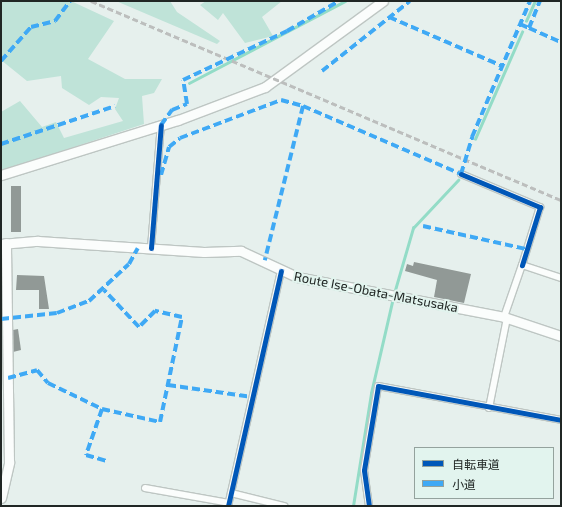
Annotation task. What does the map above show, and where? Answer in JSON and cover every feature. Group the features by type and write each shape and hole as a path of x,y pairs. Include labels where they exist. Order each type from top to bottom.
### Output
{"main road":[{"path":"1,175 161,125 266,87 383,1"},
{"name":"Route Ise-Obata-Matsusaka","path":"4,244 52,241 151,248 241,251 282,271 308,280 375,290 505,317 561,336"},
{"path":"1,498 9,462 4,244"}],"street":[{"path":"151,248 161,125"},
{"path":"461,174 539,205 505,317 488,408"},
{"path":"522,265 561,278"},
{"path":"145,488 228,505 282,271"},
{"path":"369,506 364,470 378,386 488,408 561,420"},
{"path":"231,493 284,506"}],"green space":[{"path":"1,1 71,1 114,21 88,59 125,79 162,79 154,93 142,96 144,124 1,171 1,112 20,101 42,127 56,122 64,138 123,121 115,109 119,98 101,97 89,105 62,88 61,76 27,81 1,60"},
{"path":"116,1 170,1 177,12 220,41 217,44"},
{"path":"206,1 282,1 262,17 273,36 245,43 223,13 218,20 200,5"}],"building":[{"path":"11,186 21,186 21,232 11,232"},
{"path":"414,262 471,274 464,303 434,297 437,280 405,271 407,264 413,266"},
{"path":"17,275 44,276 49,309 39,309 39,290 16,290"},
{"path":"18,329 21,350 13,352 13,330"}],"waterway":[{"path":"189,83 345,1"},
{"path":"526,21 535,1"},
{"path":"475,139 522,32"},
{"path":"395,290 413,228 458,180"},
{"path":"353,506 371,393 393,298"}],"railway":[{"path":"91,1 561,200"}],"marked path":[{"path":"1,61 31,27 55,21 70,1"},
{"path":"161,125 172,110 187,104 183,80 287,31 339,1"},
{"path":"322,71 410,1"},
{"path":"303,106 461,174 472,137 530,1"},
{"path":"520,24 529,28 540,1"},
{"path":"389,17 502,66"},
{"path":"529,28 561,42"},
{"path":"161,175 169,147 180,138 281,100 303,106 265,260"},
{"path":"1,144 115,106"},
{"path":"423,226 526,249"},
{"path":"1,319 57,313 89,301 129,264 138,248"},
{"path":"8,378 37,370 48,383 102,409 160,422 182,317 155,311 139,327 104,290"},
{"path":"168,385 252,397"},
{"path":"102,409 86,455 107,461"}],"cycle path":[{"path":"151,248 161,125"},
{"path":"461,174 540,207 522,265"},
{"path":"228,506 281,271"},
{"path":"369,506 364,470 378,386 561,420"}]}
